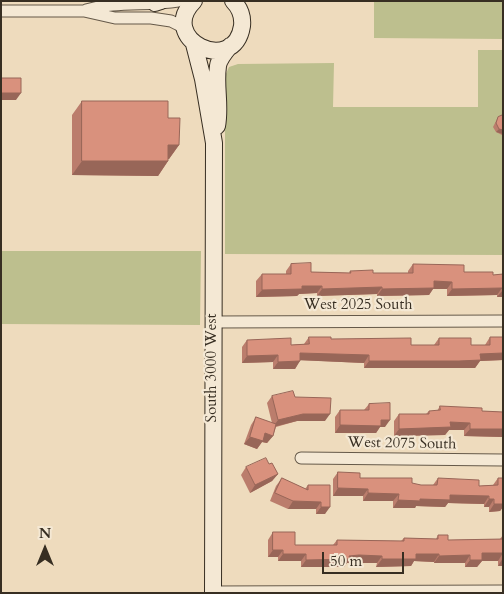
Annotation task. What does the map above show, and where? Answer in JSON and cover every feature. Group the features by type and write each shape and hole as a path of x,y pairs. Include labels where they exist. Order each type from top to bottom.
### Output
{"street":[{"path":"84,11 103,5 178,1"},
{"path":"185,28 184,19 187,10 194,1"},
{"name":"South 3000 West","path":"214,143 219,105 218,66 221,57 237,40 241,31 241,12 235,2"},
{"path":"1,11 84,11 115,18 150,18 171,21 185,28"},
{"name":"South 3000 West","path":"185,28 194,44 203,79 214,143 213,593"},
{"path":"194,44 202,49 212,51 230,46"},
{"name":"West 2025 South","path":"213,322 503,320"},
{"name":"West 2075 South","path":"301,458 503,460"},
{"path":"213,593 503,591"}],"green space":[{"path":"374,1 503,1 503,39 374,38"},
{"path":"478,50 503,50 503,255 225,254 225,76 229,67 238,64 334,63 333,107 478,107"},
{"path":"1,251 201,251 200,325 1,324"}],"building":[{"path":"1,78 21,78 21,93 1,93"},
{"path":"82,101 168,101 168,118 180,118 179,145 168,145 168,161 82,161"},
{"path":"503,115 503,130 499,129 496,123 498,117"},
{"path":"311,263 311,272 351,273 350,271 373,270 373,273 413,273 413,264 464,265 464,272 493,272 493,275 503,274 503,290 502,288 452,289 452,282 434,281 434,288 322,289 322,286 302,286 302,289 262,290 262,274 291,274 291,264"},
{"path":"309,337 331,337 331,339 411,338 411,345 439,345 439,338 471,338 471,345 490,345 490,337 503,337 503,353 480,354 481,360 459,361 369,361 369,355 300,353 300,361 278,362 278,355 247,356 247,340 291,338 291,345 309,344"},
{"path":"293,391 295,397 331,398 330,414 303,414 278,420 272,396"},
{"path":"390,403 390,420 381,420 381,426 340,425 340,410 369,410 369,404"},
{"path":"440,406 482,408 482,411 503,412 503,429 470,429 470,423 450,422 451,427 399,429 399,414 429,414 429,411 440,410"},
{"path":"256,417 276,424 273,436 265,433 263,441 250,437"},
{"path":"266,458 269,464 272,463 278,474 255,485 246,467"},
{"path":"338,472 360,473 360,478 412,478 412,483 421,485 437,485 438,478 479,480 479,486 498,485 498,478 503,478 503,504 494,504 494,499 489,499 489,496 450,495 450,500 398,500 399,494 368,493 368,489 338,488"},
{"path":"282,478 308,490 308,485 330,485 330,507 321,507 321,502 293,501 275,493"},
{"path":"273,532 295,532 295,545 337,545 337,540 404,541 404,538 438,539 438,535 448,535 448,540 503,539 503,553 482,553 482,560 470,560 470,555 439,556 439,554 416,554 416,559 382,559 382,556 359,555 349,556 350,559 306,560 306,554 283,554 283,550 273,550"}]}
